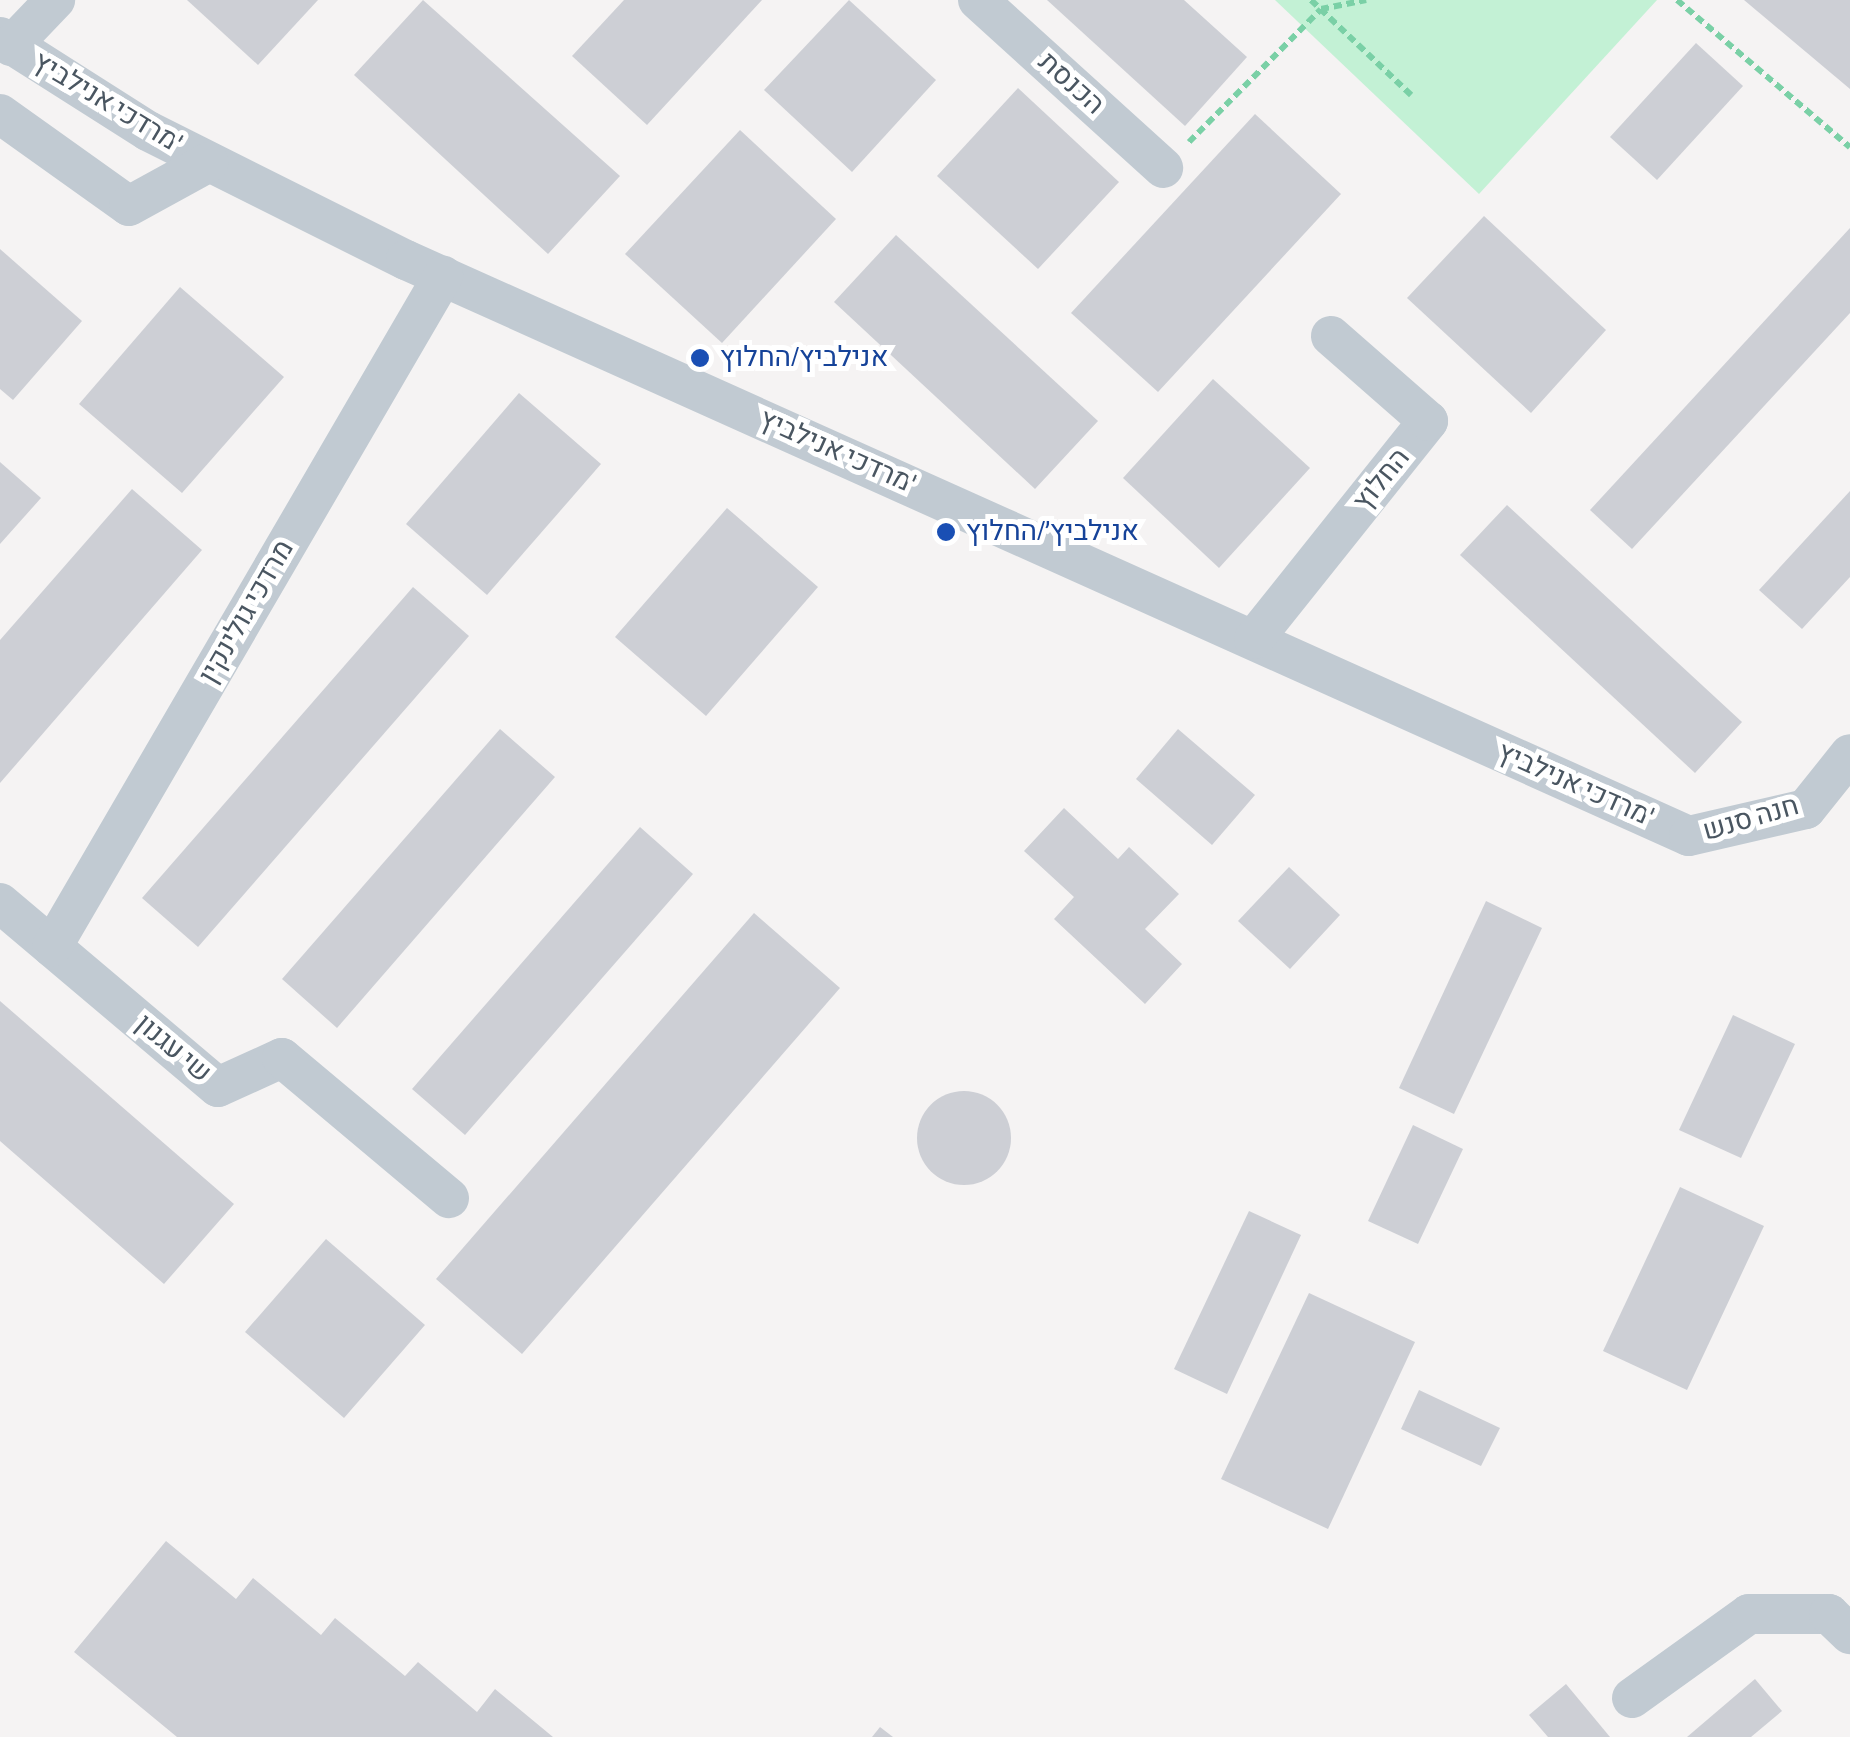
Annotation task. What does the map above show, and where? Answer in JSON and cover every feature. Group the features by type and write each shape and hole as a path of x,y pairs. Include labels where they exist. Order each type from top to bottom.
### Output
{"street":[{"path":"6,42 55,0"},
{"name":"הכנסת","path":"978,0 1163,168"},
{"name":"מרדכי אנילביץ'","path":"6,42 209,162 444,276 1690,836"},
{"path":"0,114 129,206 209,162"},
{"name":"מרדכי גולינקין","path":"52,947 444,276"},
{"name":"החלוץ","path":"1254,640 1428,421 1331,336"},
{"name":"חנה סנש","path":"1690,836 1806,809 1850,754"},
{"name":"שי עגנון","path":"0,903 218,1087 282,1058 449,1198"},
{"path":"1632,1698 1749,1614 1829,1614 1850,1634"}],"path":[{"path":"1310,0 1411,95"},
{"path":"1163,168 1320,9 1366,0"},
{"path":"1677,0 1850,147"}],"green space":[{"path":"1275,0 1657,0 1479,194"}],"building":[{"path":"187,0 318,0 258,65"},
{"path":"423,0 620,176 548,254 354,75"},
{"path":"624,0 762,0 647,125 572,56"},
{"path":"849,0 936,80 852,172 764,90"},
{"path":"1047,0 1184,0 1247,57 1185,126"},
{"path":"1744,0 1850,0 1850,89"},
{"path":"1696,43 1743,86 1657,180 1610,137"},
{"path":"1018,88 1119,182 1038,269 937,176"},
{"path":"1255,114 1341,194 1158,392 1071,313"},
{"path":"740,130 836,219 722,343 625,254"},
{"path":"1484,216 1606,330 1531,413 1407,298"},
{"path":"1850,228 1850,313 1632,549 1590,510"},
{"path":"896,235 1098,421 1035,489 834,302"},
{"path":"0,249 82,321 13,400 0,389"},
{"path":"180,287 284,377 182,493 79,404"},
{"path":"1213,379 1310,468 1219,568 1123,478"},
{"path":"519,393 601,464 487,595 406,524"},
{"path":"0,462 41,498 0,544"},
{"path":"132,489 202,550 0,783 0,640"},
{"path":"1850,491 1850,577 1802,629 1759,590"},
{"path":"1507,505 1742,722 1695,773 1460,555"},
{"path":"727,508 818,587 706,716 615,637"},
{"path":"413,587 469,636 198,947 142,898"},
{"path":"500,729 555,777 337,1028 282,979"},
{"path":"1178,729 1255,795 1212,845 1136,779"},
{"path":"1064,808 1118,859 1129,847 1179,894 1145,929 1182,964 1145,1004 1054,919 1074,897 1024,851"},
{"path":"640,827 693,874 465,1135 412,1089"},
{"path":"1289,867 1340,915 1290,969 1238,921"},
{"path":"1486,901 1542,928 1454,1114 1399,1088"},
{"path":"754,913 840,988 522,1354 436,1279"},
{"path":"0,1001 234,1204 164,1284 0,1141"},
{"path":"1733,1015 1795,1044 1741,1158 1679,1130"},
{"path":"964,1091 982,1094 998,1104 1008,1120 1008,1156 998,1172 982,1182 964,1185 946,1182 930,1172 920,1156 917,1138 920,1120 930,1104 946,1094"},
{"path":"1413,1125 1463,1149 1418,1244 1368,1221"},
{"path":"1680,1187 1764,1226 1687,1390 1603,1351"},
{"path":"1249,1211 1301,1235 1227,1394 1174,1369"},
{"path":"326,1239 425,1325 344,1418 245,1332"},
{"path":"1309,1293 1415,1342 1328,1529 1221,1479"},
{"path":"1419,1390 1500,1428 1481,1466 1401,1429"},
{"path":"166,1541 236,1599 253,1578 321,1635 335,1618 405,1676 418,1662 477,1712 495,1689 553,1737 177,1737 74,1652"},
{"path":"1755,1679 1782,1711 1751,1737 1687,1737"},
{"path":"1566,1684 1610,1737 1548,1737 1529,1715"},
{"path":"880,1727 893,1737 872,1737"}],"place":[{"name":"אנילביץ/החלוץ","path":"700,358"},
{"name":"אנילביץ׳/החלוץ","path":"946,532"}]}
